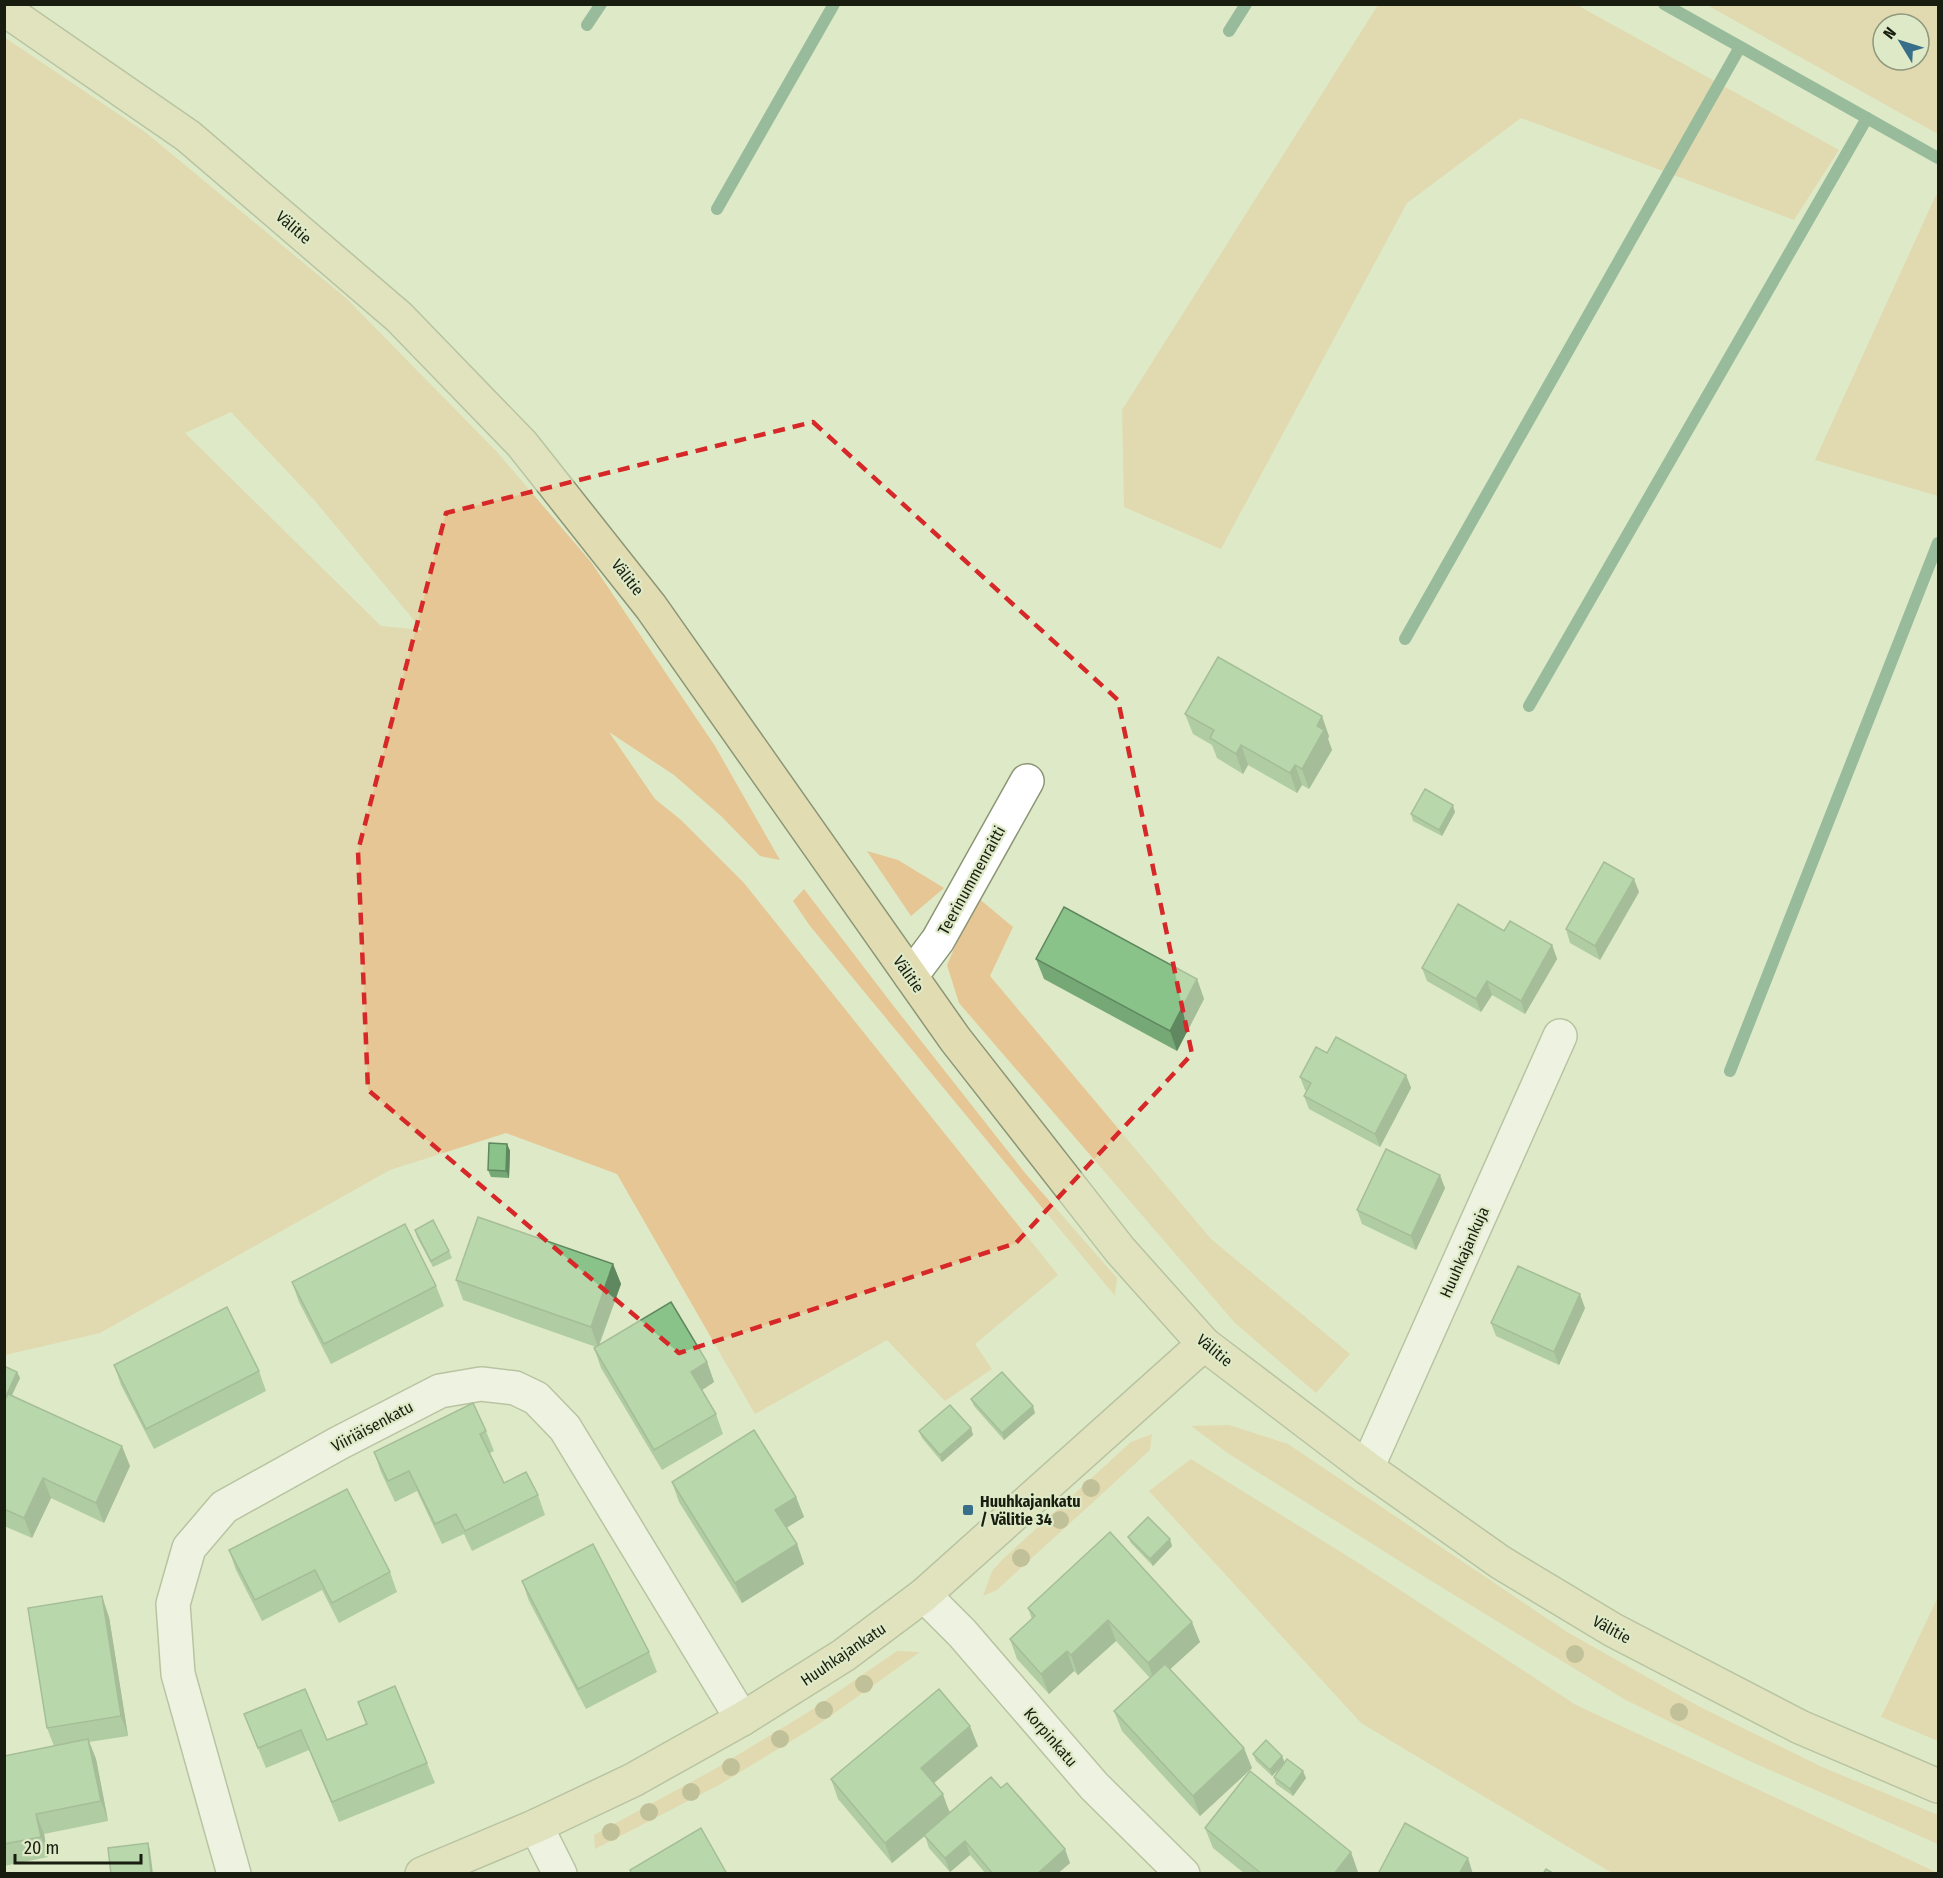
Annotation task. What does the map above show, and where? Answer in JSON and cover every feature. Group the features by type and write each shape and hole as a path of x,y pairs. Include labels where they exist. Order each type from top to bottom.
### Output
{"main road":[{"name":"Välitie","path":"4,9 188,136 399,317 522,444 651,607 955,1039 1120,1250 1203,1344 1367,1468 1500,1562 1613,1630 1800,1727 1938,1786"},
{"name":"Huuhkajankatu","path":"422,1874 536,1826 633,1780 742,1719 844,1655 924,1595 1203,1344"}],"street":[{"name":"Teerinummenraitti","path":"911,976 938,940 1027,781"},
{"name":"Huuhkajankuja","path":"1367,1468 1560,1036"},
{"name":"Viiriäisenkatu","path":"234,1874 178,1674 173,1604 189,1548 224,1507 339,1443 440,1391 481,1384 515,1388 536,1398 565,1428 742,1719"},
{"name":"Korpinkatu","path":"924,1595 962,1633 1094,1786 1183,1874"},
{"path":"536,1826 560,1874"}],"highlighted area":[{"path":"813,422 1118,700 1192,1054 1016,1243 679,1353 368,1090 358,851 446,513"}],"shaded area":[{"path":"1378,5 1577,5 1839,150 1794,220 1521,118 1407,203 1221,549 1124,507 1122,410"},
{"path":"1707,5 1938,5 1938,134"},
{"path":"4,37 145,132 346,298 497,452 591,562 715,746 780,860 760,856 721,816 674,775 609,732 655,799 681,820 744,883 1058,1275 975,1344 992,1369 945,1401 887,1340 755,1414 617,1174 506,1133 390,1170 100,1333 5,1355","holes":["231,412 315,501 422,630 381,626 185,433"]},
{"path":"1936,195 1938,196 1938,496 1815,460"},
{"path":"867,851 898,860 944,888 911,916"},
{"path":"804,889 1025,1173 1117,1278 1115,1296 810,926 793,901"},
{"path":"977,897 1013,927 990,976 1211,1239 1350,1354 1316,1393 1235,1323 959,1003 947,965"},
{"path":"1229,1425 1288,1444 1567,1632 1700,1707 1822,1767 1938,1815 1938,1844 1745,1759 1624,1699 1229,1454 1191,1426"},
{"path":"1152,1434 1150,1450 997,1590 983,1596 992,1571 1003,1559 1131,1442"},
{"path":"1191,1459 1357,1562 1576,1705 1938,1873 1612,1873 1361,1723 1149,1491"},
{"path":"1938,1597 1938,1741 1881,1717"},
{"path":"897,1651 920,1652 819,1724 719,1785 595,1849 594,1835 713,1770 810,1711"}],"building":[{"path":"1218,657 1322,716 1317,726 1324,730 1302,769 1295,765 1290,773 1241,745 1236,754 1210,738 1214,730 1185,714"},
{"path":"1425,789 1453,805 1439,830 1411,814"},
{"path":"1604,862 1634,879 1595,946 1566,929"},
{"path":"1458,904 1504,931 1510,921 1552,945 1521,1001 1487,981 1476,999 1422,968"},
{"path":"1064,907 1197,979 1170,1031 1036,959"},
{"path":"1336,1037 1406,1075 1375,1134 1304,1096 1311,1083 1300,1077 1316,1047 1327,1053"},
{"path":"489,1143 507,1144 506,1171 488,1170"},
{"path":"1386,1149 1440,1175 1411,1236 1357,1210"},
{"path":"478,1217 613,1264 591,1327 456,1280"},
{"path":"433,1220 449,1251 431,1261 415,1230"},
{"path":"405,1224 436,1286 324,1344 292,1282"},
{"path":"1518,1266 1580,1294 1554,1352 1491,1323"},
{"path":"671,1302 707,1362 691,1372 716,1414 654,1450 594,1348"},
{"path":"227,1307 259,1371 146,1429 114,1365"},
{"path":"4,1366 17,1372 7,1394 4,1393"},
{"path":"1002,1372 1033,1406 1002,1433 971,1399"},
{"path":"8,1394 122,1446 96,1503 43,1478 24,1518 4,1509 4,1402"},
{"path":"473,1403 486,1431 480,1434 504,1483 526,1472 538,1495 465,1531 456,1514 435,1524 409,1471 388,1481 374,1452"},
{"path":"950,1405 971,1428 940,1455 919,1431"},
{"path":"754,1430 796,1497 775,1510 797,1544 735,1583 672,1482"},
{"path":"347,1489 390,1572 332,1603 315,1570 255,1600 229,1550"},
{"path":"1148,1517 1170,1539 1150,1559 1128,1537"},
{"path":"1110,1532 1192,1622 1148,1663 1108,1620 1071,1655 1067,1651 1041,1674 1010,1639 1035,1616 1028,1608"},
{"path":"593,1544 649,1652 578,1689 522,1581"},
{"path":"102,1596 121,1716 47,1728 28,1608"},
{"path":"1165,1664 1244,1748 1193,1796 1114,1711"},
{"path":"395,1686 427,1763 332,1802 301,1730 258,1748 244,1714 305,1689 327,1740 367,1724 358,1702"},
{"path":"939,1689 970,1726 921,1768 943,1794 885,1843 831,1779"},
{"path":"88,1739 101,1801 36,1814 41,1837 4,1844 4,1756"},
{"path":"1266,1740 1282,1756 1270,1770 1253,1754"},
{"path":"1287,1759 1303,1771 1290,1789 1274,1777"},
{"path":"1250,1771 1351,1852 1334,1874 1262,1874 1205,1828"},
{"path":"991,1777 1001,1788 1007,1783 1065,1849 1037,1874 993,1874 965,1841 945,1858 924,1835"},
{"path":"1405,1823 1468,1858 1459,1874 1378,1874"},
{"path":"701,1828 727,1874 632,1874 630,1870"},
{"path":"148,1843 151,1874 111,1874 108,1848"},
{"path":"1546,1869 1554,1874 1543,1874"}],"waterway":[{"path":"587,25 601,4"},
{"path":"717,209 834,4"},
{"path":"1229,31 1246,4"},
{"path":"1664,4 1938,158"},
{"path":"1405,639 1740,47"},
{"path":"1529,706 1867,118"},
{"path":"1730,1071 1938,543"}],"place":[{"name":"Huuhkajankatu / Välitie 34","path":"968,1510"}]}
